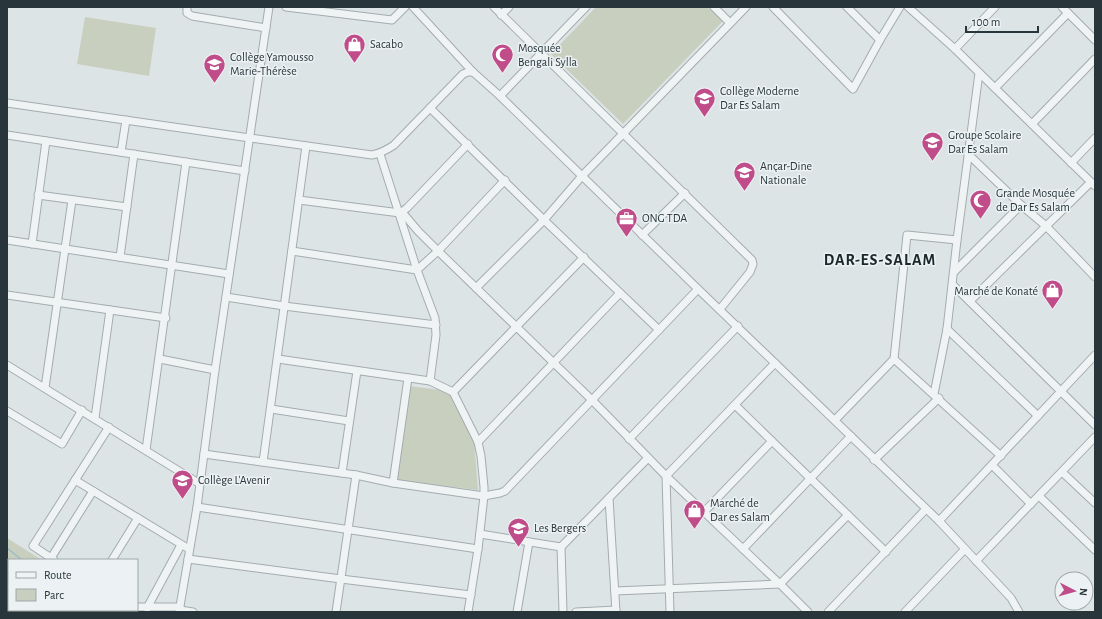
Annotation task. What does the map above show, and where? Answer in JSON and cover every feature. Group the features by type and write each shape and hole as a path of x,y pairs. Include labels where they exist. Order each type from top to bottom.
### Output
{"street":[{"path":"187,7 187,13 192,16 266,28"},
{"path":"180,610 200,484 215,370 269,7"},
{"path":"286,7 392,20 405,7"},
{"path":"413,7 473,72 500,96 835,420 874,460 939,521 1011,598 1019,612"},
{"path":"494,7 752,260 753,264 750,272 720,309"},
{"path":"501,15 509,7"},
{"path":"500,96 586,7"},
{"path":"714,7 730,23"},
{"path":"476,288 544,220 582,176 746,7"},
{"path":"773,7 853,89 900,7"},
{"path":"847,7 880,40"},
{"path":"908,7 955,49 1093,184 1046,226 970,301"},
{"path":"955,49 995,7"},
{"path":"1062,7 1095,40"},
{"path":"995,88 1068,13"},
{"path":"1032,124 1095,59"},
{"path":"7,103 306,146 380,154 394,145 463,74 473,72"},
{"path":"874,460 937,396 953,285 957,240 979,73"},
{"path":"430,108 659,330"},
{"path":"121,152 126,120"},
{"path":"7,135 245,171"},
{"path":"1071,163 1095,138"},
{"path":"32,244 46,141"},
{"path":"401,213 468,144"},
{"path":"263,462 306,146"},
{"path":"120,257 134,154"},
{"path":"380,154 401,213 417,270 435,318 436,335 430,381"},
{"path":"968,154 1021,205 1046,226 1095,277"},
{"path":"146,450 166,318 186,162"},
{"path":"417,270 438,251 505,180"},
{"path":"642,235 685,193"},
{"path":"38,195 126,207"},
{"path":"45,388 72,200"},
{"path":"299,200 401,213 438,251 592,400 666,476 808,612"},
{"path":"954,271 1021,205"},
{"path":"835,420 894,359 907,235 957,240"},
{"path":"7,240 229,274"},
{"path":"292,251 417,270"},
{"path":"453,392 517,328 584,257"},
{"path":"953,285 1095,425"},
{"path":"204,454 356,475 393,483 484,496 500,493 505,491 698,289"},
{"path":"478,442 620,292"},
{"path":"7,295 166,318"},
{"path":"226,297 284,306 436,325"},
{"path":"95,418 110,310"},
{"path":"629,439 738,326"},
{"path":"947,328 1038,416"},
{"path":"939,521 1095,355"},
{"path":"160,359 215,370"},
{"path":"278,359 430,381 453,392 478,442 484,487 480,534 468,612"},
{"path":"894,359 937,396 1001,456"},
{"path":"670,612 666,476 775,363"},
{"path":"7,365 200,484"},
{"path":"342,473 356,371"},
{"path":"393,483 408,378"},
{"path":"735,405 886,552"},
{"path":"271,409 349,420"},
{"path":"7,411 62,444 82,410"},
{"path":"93,491 53,559 33,546 108,427"},
{"path":"743,549 851,436"},
{"path":"976,561 1095,437"},
{"path":"704,512 772,441"},
{"path":"563,612 561,547 648,458"},
{"path":"992,465 1031,504"},
{"path":"1062,472 1095,503"},
{"path":"336,612 356,475"},
{"path":"75,480 189,549"},
{"path":"1039,496 1095,550"},
{"path":"576,612 616,611 610,498"},
{"path":"196,507 478,549"},
{"path":"828,612 926,510"},
{"path":"615,591 780,584 848,515"},
{"path":"113,559 138,518"},
{"path":"480,534 561,547"},
{"path":"518,612 529,542"},
{"path":"147,608 181,545"},
{"path":"905,612 965,549"},
{"path":"188,559 471,595"},
{"path":"138,607 193,612"}],"green space":[{"path":"596,7 708,7 723,21 623,124 551,54"},
{"path":"85,17 156,28 149,76 77,64"},
{"path":"409,386 457,392 474,440 478,490 396,480"},
{"path":"7,538 40,559 8,559 8,562"}],"waterway":[{"path":"7,548 21,559"}],"place":[{"name":"Sacabo","path":"354,64"},
{"name":"Mosquée Bengali Sylla","path":"503,74"},
{"name":"Collège Yamousso Marie-Thérèse","path":"215,84"},
{"name":"Collège Moderne Dar Es Salam","path":"705,118"},
{"name":"Groupe Scolaire Dar Es Salam","path":"932,162"},
{"name":"Ançar-Dine Nationale","path":"744,192"},
{"name":"Grande Mosquée de Dar Es Salam","path":"981,220"},
{"name":"ONG TDA","path":"626,238"},
{"name":"Marché de Konaté","path":"1053,310"},
{"name":"Collège L'Avenir","path":"182,500"},
{"name":"Marché de Dar es Salam","path":"695,530"},
{"name":"Les Bergers","path":"518,548"}],"district":[{"name":"DAR-ES-SALAM","path":"880,259"}]}
